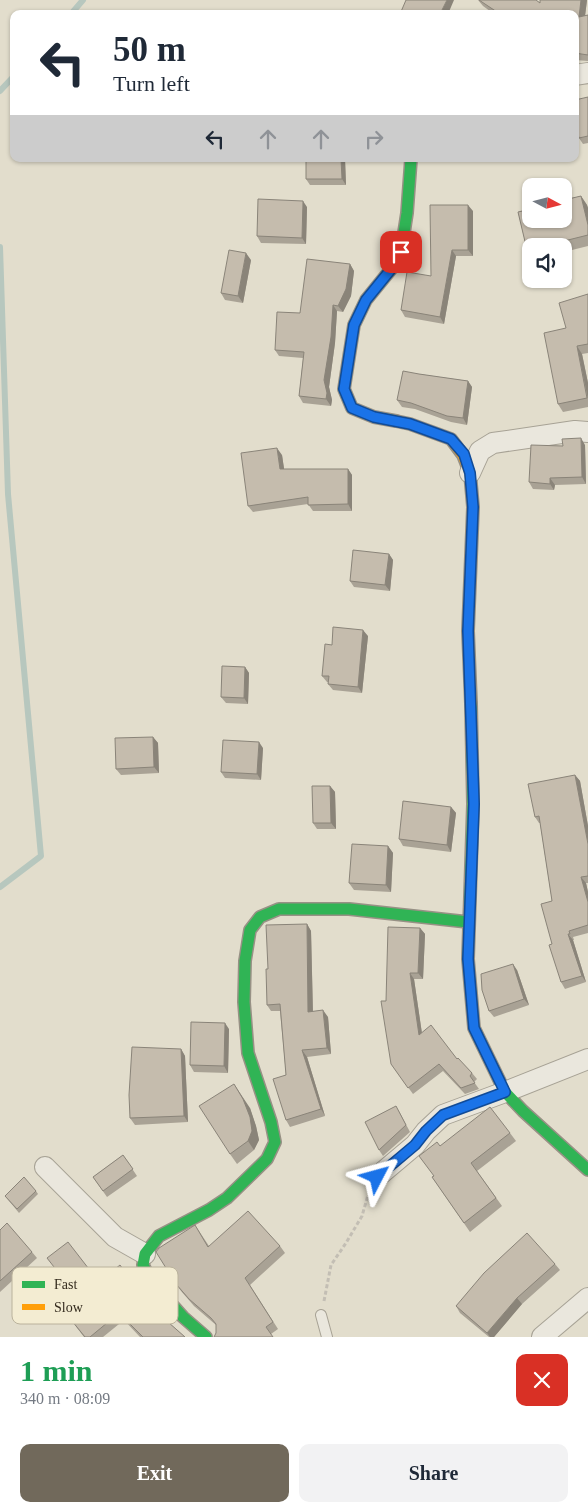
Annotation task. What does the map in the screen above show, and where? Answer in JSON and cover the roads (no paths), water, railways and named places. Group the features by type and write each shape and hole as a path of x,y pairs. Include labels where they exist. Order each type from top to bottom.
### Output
{"street":[{"path":"411,162 401,252 392,268 366,300 354,325 344,389 352,408 374,417 410,424 451,439 464,454 470,473 473,507 468,631 474,804 468,959 474,1028 505,1092 522,1111 588,1170"},
{"path":"470,473 480,451 492,442 575,431 588,432"},
{"path":"144,1267 145,1254 159,1236 209,1210 227,1198 267,1159 275,1142 271,1122 248,1053 245,961 250,930 260,917 279,909 349,909 468,922"},
{"path":"377,1177 415,1145 426,1131 443,1115 588,1059"},
{"path":"45,1167 115,1237 145,1254"},
{"path":"542,1337 588,1298"},
{"path":"178,1310 206,1337"}],"lane":[{"path":"321,1315 327,1337"}],"waterway":[{"path":"74,10 83,0"},
{"path":"0,91 10,80"},
{"path":"0,247 8,494 41,856 0,887"}]}
